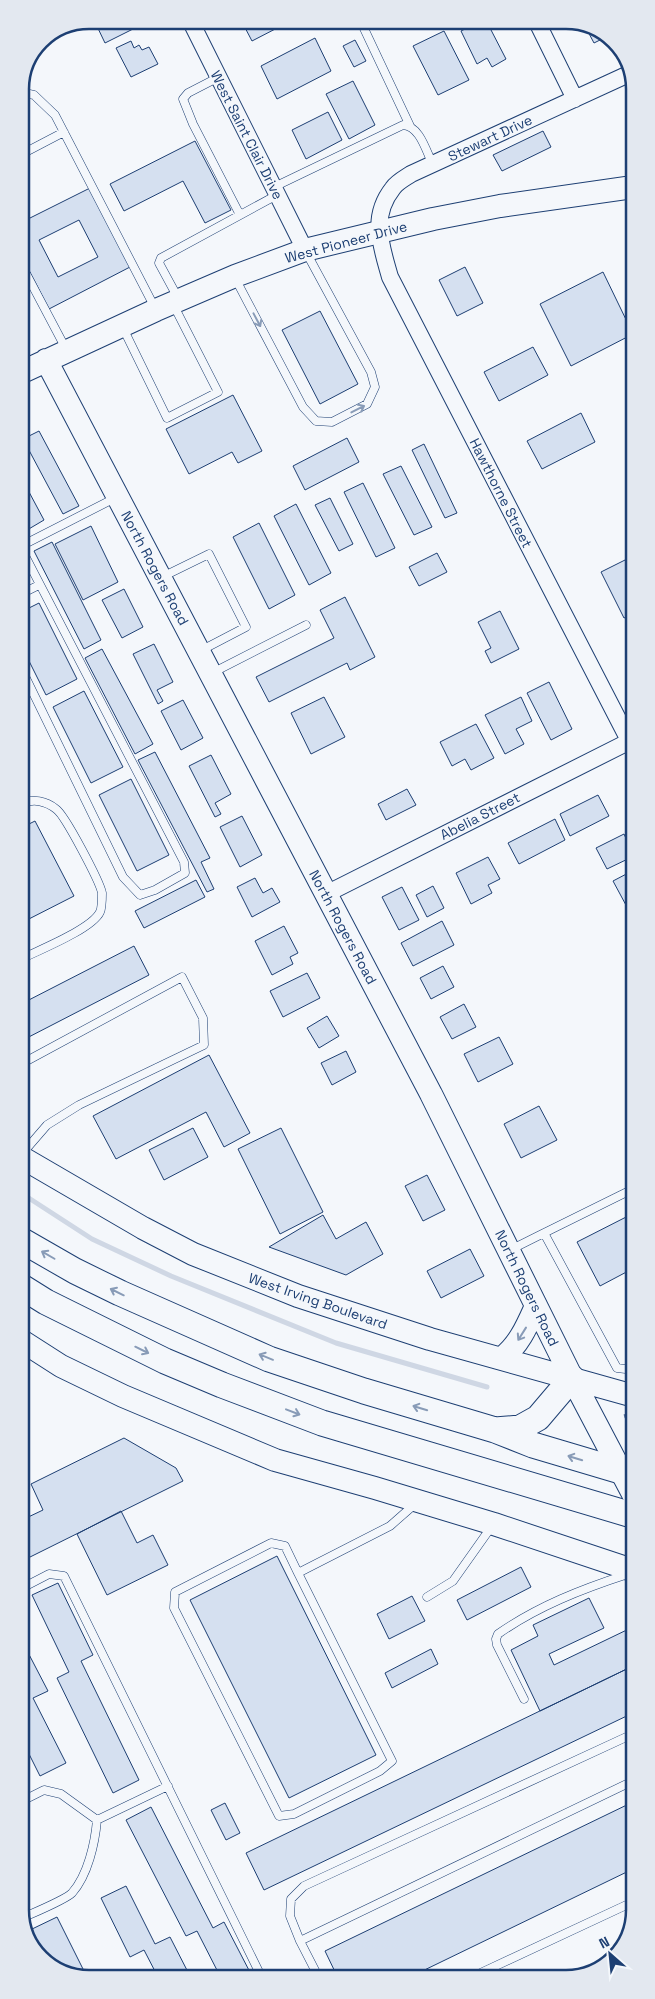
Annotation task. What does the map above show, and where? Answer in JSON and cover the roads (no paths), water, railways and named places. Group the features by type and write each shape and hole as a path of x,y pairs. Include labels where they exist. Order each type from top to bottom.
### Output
{"main road":[{"path":"29,1244 75,1271 120,1293 268,1359 364,1391 495,1430 533,1445 626,1472"},
{"path":"29,1291 46,1302 165,1361 322,1423 626,1514"},
{"path":"495,1430 520,1428 538,1418 572,1378"}],"street":[{"name":"West Saint Clair Drive","path":"194,29 304,250"},
{"path":"540,29 575,99"},
{"name":"Stewart Drive","path":"378,233 382,206 394,186 411,174 625,76"},
{"name":"West Pioneer Drive","path":"29,368 169,304 234,276 304,250 500,206 626,189"},
{"name":"Hawthorne Street","path":"378,233 390,277 626,731"},
{"name":"North Rogers Road","path":"46,360 431,1094 572,1378 626,1470"},
{"name":"Abelia Street","path":"326,894 626,746"},
{"name":"West Irving Boulevard","path":"29,1161 143,1228 193,1254 244,1275 317,1302 430,1338 572,1378 614,1379 626,1398"},
{"path":"502,1358 511,1351 524,1332 536,1306"},
{"path":"29,1345 61,1366 122,1396 275,1460 494,1524 626,1569"}],"lane":[{"path":"364,29 410,126 416,131 433,165"},
{"path":"218,77 188,93 183,99 193,124 240,215"},
{"path":"29,93 34,94 55,115 169,304 218,392 167,418 122,325"},
{"path":"169,304 159,263 161,258 240,215 275,191 402,125 410,126"},
{"path":"29,150 64,132"},
{"path":"234,276 303,407 316,421 332,422 368,404 375,387 371,372 304,250"},
{"path":"29,279 66,351"},
{"path":"29,543 118,497"},
{"path":"160,578 209,554 246,627 199,652"},
{"path":"29,564 184,862 185,873 155,890 140,895 123,877 29,684"},
{"path":"29,590 39,585"},
{"path":"210,674 306,625"},
{"path":"29,800 46,802 59,810 93,872 102,893 100,912 91,924 29,955"},
{"path":"29,1060 182,977 203,1018 204,1044 79,1105 47,1125 29,1146"},
{"path":"508,1250 626,1192"},
{"path":"544,1233 614,1379 626,1374"},
{"path":"298,1573 390,1526 418,1501"},
{"path":"427,1596 453,1581 494,1524"},
{"path":"271,1543 285,1546 298,1573 392,1761 380,1771 294,1814 279,1816 174,1608 175,1592 271,1543"},
{"path":"29,1584 49,1574 64,1576 258,1970"},
{"path":"524,1699 497,1645 496,1639 498,1634 556,1600 592,1585 626,1575"},
{"path":"315,1970 290,1916 291,1899 304,1886 626,1737"},
{"path":"300,1940 626,1784"},
{"path":"97,1820 168,1786"},
{"path":"29,1797 44,1790 61,1794 97,1820"},
{"path":"29,1915 71,1894 81,1878 95,1845 97,1820"},
{"path":"487,1970 626,1905"}],"waterway":[{"path":"29,1198 92,1239 171,1276 336,1343 487,1387"}]}
